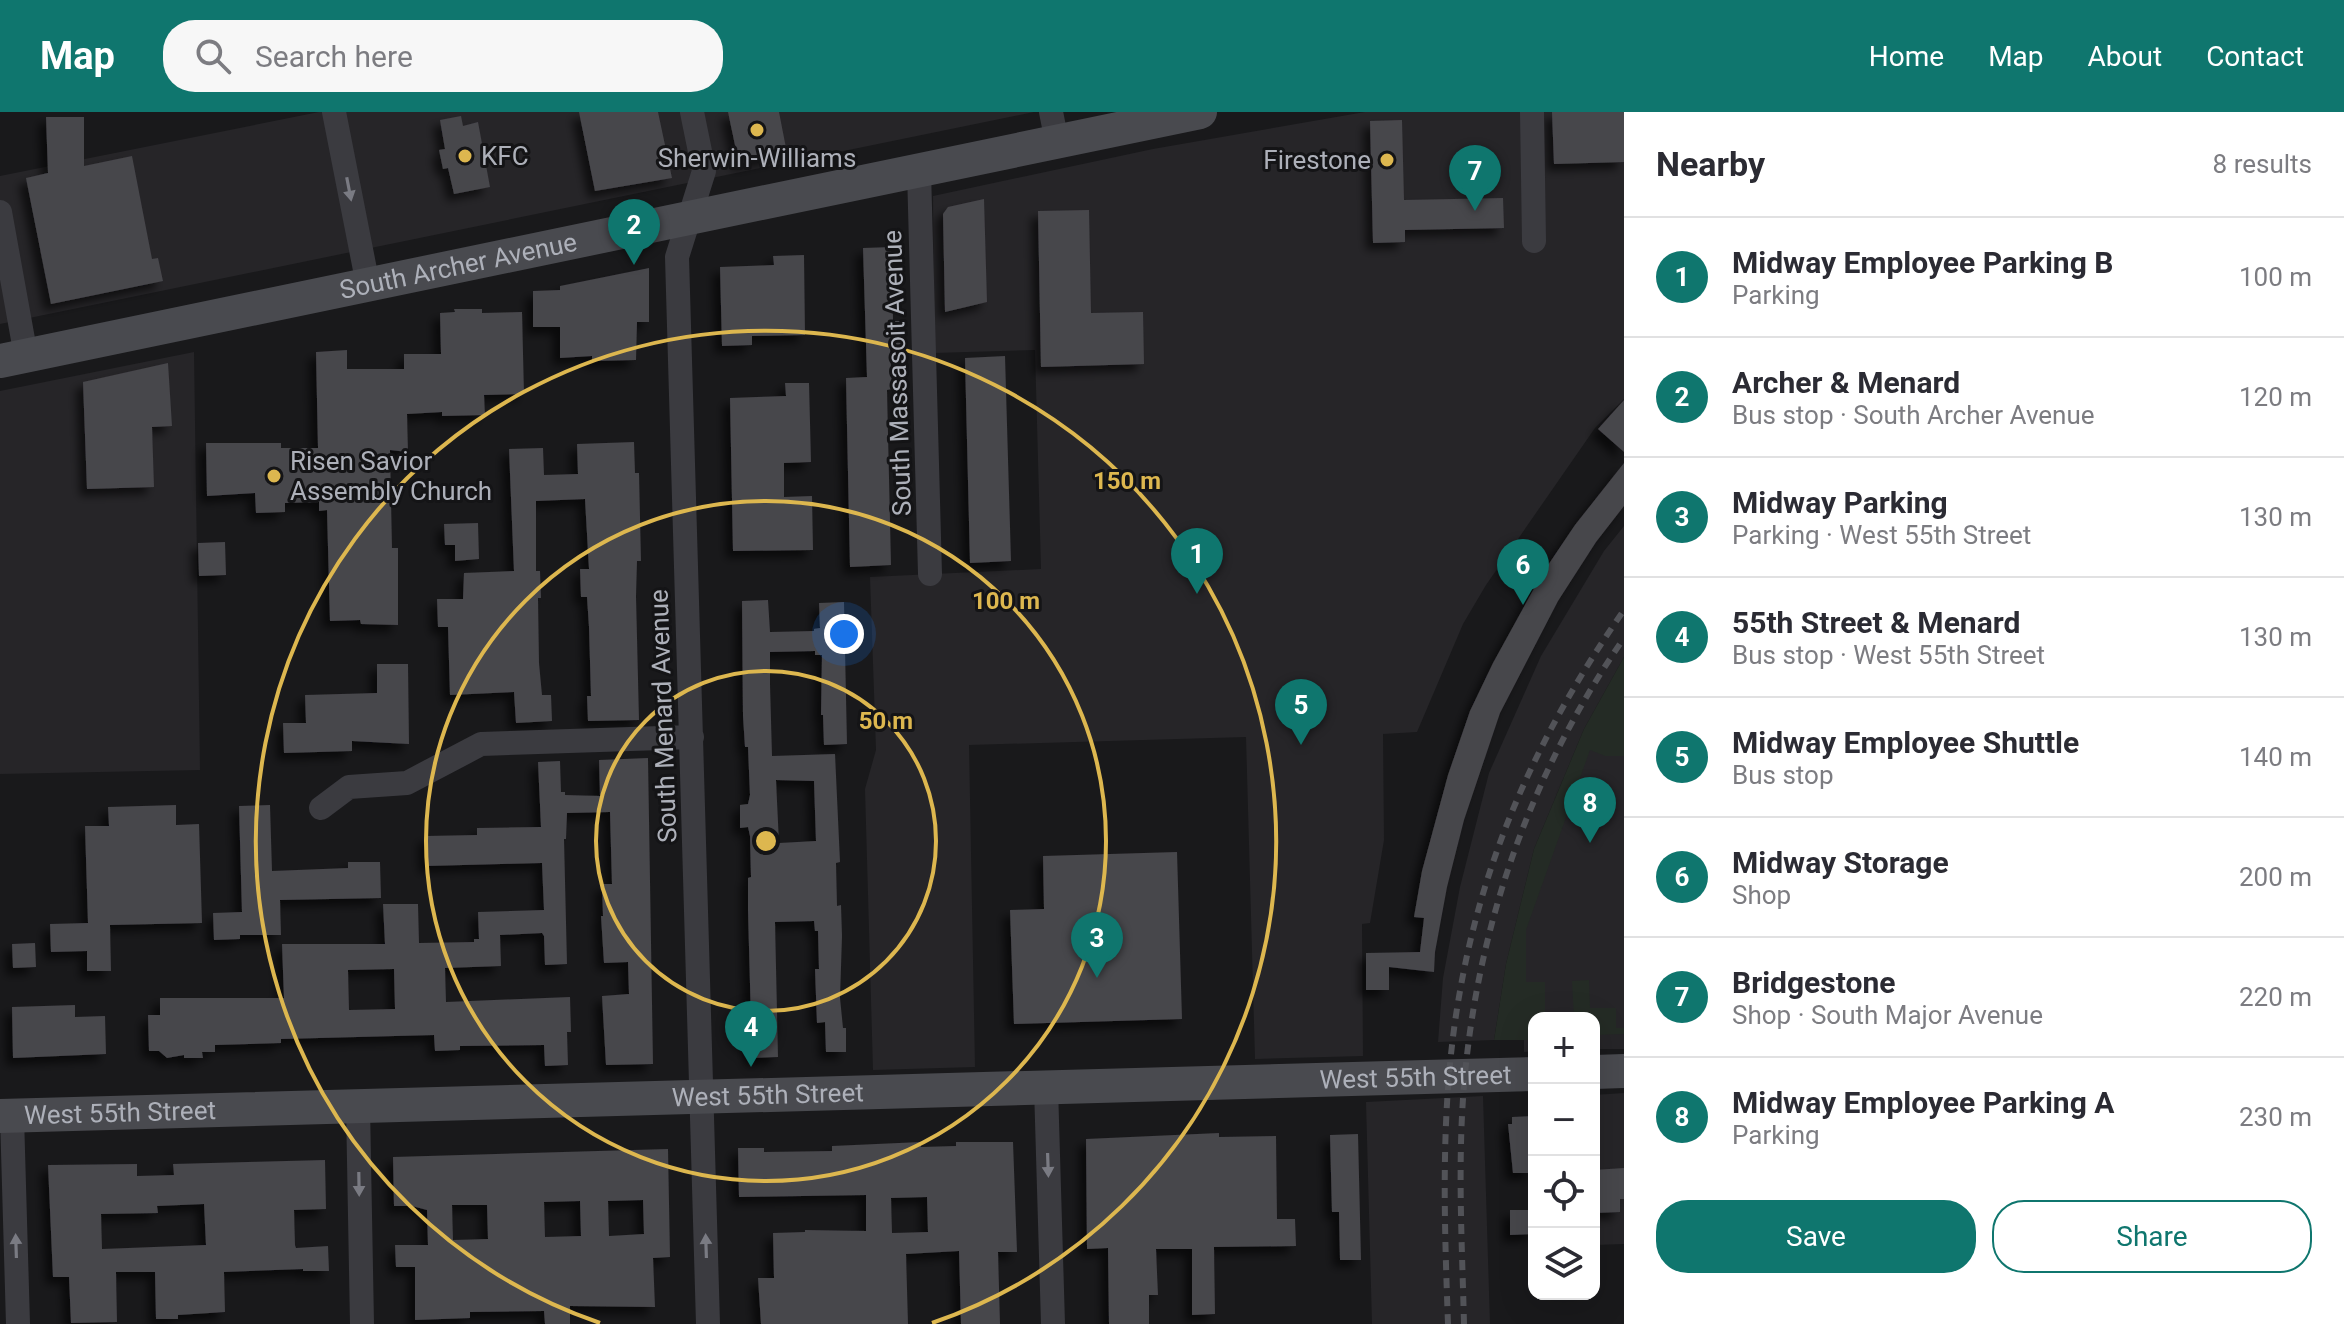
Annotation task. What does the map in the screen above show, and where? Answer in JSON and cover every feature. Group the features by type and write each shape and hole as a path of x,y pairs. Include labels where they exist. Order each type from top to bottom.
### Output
{"main road":[{"name":"South Archer Avenue","path":"13,359 919,171 1054,127 1200,112"},
{"path":"1600,1072 1624,1071"},
{"name":"West 55th Street","path":"6,1116 1528,1074"}],"street":[{"path":"334,112 368,285"},
{"name":"South Menard Avenue","path":"692,112 704,171 677,257 708,1324"},
{"path":"1532,112 1534,241"},
{"name":"South Massasoit Avenue","path":"919,171 930,574"},
{"path":"0,212 13,359"},
{"path":"321,808 349,787 407,783 481,744 692,737"},
{"path":"1046,1087 1053,1324"},
{"path":"358,1106 362,1324"},
{"path":"6,1116 18,1324"}],"shaded area":[{"path":"319,112 1034,112 0,324 0,176"},
{"path":"1365,112 1624,112 1624,399 1595,428 1486,585 1463,624 1417,732 1383,734 1384,840 1370,923 1362,924 1363,1056 1255,1059 1246,737 969,745 975,1067 873,1070 865,789 876,750 870,577 1041,569 1035,350 934,353 933,196 1153,149"},
{"path":"194,352 200,770 0,774 0,391"},
{"path":"1624,526 1624,657 1584,729 1534,849 1506,964 1494,1040 1438,1042 1443,978 1460,887 1489,773 1541,656 1604,551"},
{"path":"1624,657 1624,756 1605,756 1590,750 1526,930 1526,982 1545,982 1545,1012 1528,1012 1528,1040 1494,1040 1506,964 1534,849 1584,729"},
{"path":"1624,674 1624,1049 1600,1049 1600,1012 1528,1012 1528,1052 1524,1052 1523,921 1585,743"},
{"path":"1589,980 1590,1008 1616,1008 1616,1028 1624,1028 1624,1034 1600,1035 1600,1012 1574,1012 1572,981"},
{"path":"1624,1093 1624,1244 1600,1245 1600,1095"},
{"path":"1483,1096 1490,1324 1372,1324 1366,1102"}],"building":[{"path":"579,112 658,112 672,178 595,191"},
{"name":"Sherwin-Williams","path":"728,112 779,112 786,148 782,155 739,164"},
{"path":"1552,112 1624,112 1624,162 1554,164"},
{"name":"KFC","path":"461,116 463,126 478,122 490,187 454,194 448,168 443,169 439,150 445,149 440,120"},
{"path":"46,117 84,117 84,166 132,156 152,259 158,258 163,281 51,304 26,178 48,173"},
{"name":"Firestone","path":"1402,120 1404,200 1503,198 1504,228 1405,230 1405,242 1373,243 1370,121"},
{"path":"984,199 987,302 945,312 943,214 948,207"},
{"path":"1089,210 1091,313 1143,312 1144,364 1041,367 1038,211"},
{"path":"892,247 893,321 903,321 904,346 890,346 892,389 887,390 891,565 850,567 846,378 867,377 863,248"},
{"path":"804,255 805,335 752,336 752,345 722,346 720,267 774,265 773,256"},
{"path":"649,268 649,322 637,322 636,360 592,361 592,356 560,358 560,327 533,327 533,291 560,290 560,286"},
{"path":"454,309 482,309 482,313 522,312 524,394 484,395 485,415 442,416 442,412 407,414 408,452 390,450 392,548 398,548 398,625 361,624 360,620 330,621 327,510 319,511 319,502 285,503 285,512 256,513 255,493 207,496 206,443 281,443 281,448 318,448 316,352 347,350 347,369 404,369 404,354 441,354 440,313 455,312"},
{"path":"1005,356 1011,561 970,563 965,358"},
{"path":"168,363 172,426 152,427 154,487 87,489 83,382"},
{"path":"785,383 809,383 811,462 784,463 784,497 812,496 813,550 733,551 730,398 786,396"},
{"path":"1624,400 1624,452 1598,429"},
{"path":"634,442 635,473 639,473 641,561 637,561 636,596 639,720 588,721 587,696 591,696 589,627 587,597 581,597 580,569 589,569 585,499 536,501 536,571 540,571 541,598 538,598 539,663 542,695 551,695 552,721 516,723 514,692 450,695 448,627 438,627 437,599 463,599 464,573 514,571 509,449 543,448 544,475 578,474 577,444"},
{"path":"1624,463 1624,506 1596,542 1558,601 1500,713 1464,820 1447,887 1434,972 1389,967 1389,990 1366,990 1366,953 1420,952 1424,918 1414,917 1422,871 1448,775 1470,711 1542,574 1575,525"},
{"path":"478,523 479,559 455,561 455,545 445,545 444,524"},
{"path":"225,542 226,575 199,576 198,543"},
{"path":"768,600 770,632 814,631 820,628 819,603 844,602 847,744 824,745 822,655 815,655 815,651 770,652 770,684 772,756 835,754 840,862 836,863 837,906 841,905 842,936 840,998 843,1028 846,1028 846,1052 826,1052 825,1022 817,1023 815,969 819,969 818,931 815,931 814,921 775,922 778,1057 752,1058 748,910 750,836 748,827 740,828 740,805 748,804 750,795 743,716 742,601","holes":["776,780 814,781 816,841 779,843"]},
{"path":"377,664 408,664 409,744 352,741 352,751 284,753 283,723 306,723 305,695 377,693"},
{"path":"648,758 653,1064 606,1065 602,996 629,994 628,962 604,963 602,884 612,884 610,812 567,813 564,839 567,964 545,965 542,933 500,935 501,966 445,968 446,1002 570,997 568,1065 545,1066 544,1045 460,1046 460,1050 435,1051 434,1035 281,1039 281,1043 215,1045 215,1052 202,1052 203,1058 184,1058 184,1055 167,1058 159,1051 149,1051 148,1015 160,1015 160,998 284,998 282,944 385,944 383,904 418,904 419,943 474,942 474,939 479,939 478,912 544,910 542,863 426,866 425,836 477,835 477,828 541,827 538,762 560,761 561,792 565,795 600,796 599,760","holes":["394,969 395,1009 349,1010 348,970"]},
{"path":"176,805 176,825 199,824 202,923 110,925 111,971 87,971 87,951 51,952 50,924 88,923 85,826 109,826 108,807"},
{"path":"270,805 272,871 348,868 348,862 380,862 381,898 280,900 281,935 240,935 240,939 214,940 213,913 242,912 239,806"},
{"path":"1177,852 1182,1019 1014,1024 1010,910 1044,909 1043,856"},
{"path":"35,943 36,967 13,968 12,944"},
{"path":"75,1005 75,1017 105,1016 106,1054 13,1058 12,1007"},
{"path":"1528,1116 1528,1173 1513,1173 1508,1124 1512,1124 1512,1117"},
{"path":"1219,1133 1219,1137 1276,1136 1277,1219 1295,1219 1296,1246 1214,1247 1215,1314 1192,1315 1192,1249 1156,1249 1158,1295 1149,1295 1149,1324 1109,1324 1108,1248 1087,1249 1086,1139"},
{"path":"1358,1134 1361,1260 1340,1260 1339,1212 1332,1212 1330,1135"},
{"path":"921,1142 921,1147 956,1146 956,1142 1013,1142 1017,1252 998,1252 1000,1324 961,1324 959,1251 906,1254 908,1324 761,1324 758,1278 774,1278 773,1233 866,1231 866,1195 739,1197 738,1148 764,1148 764,1152 832,1151 832,1146","holes":["927,1197 928,1232 892,1233 891,1198"]},
{"path":"668,1149 670,1257 653,1258 655,1307 570,1306 570,1324 545,1324 544,1311 470,1312 470,1318 415,1320 415,1267 396,1267 395,1245 428,1245 427,1210 394,1206 393,1157","holes":["643,1200 644,1234 609,1236 608,1201","580,1201 581,1236 545,1237 544,1202","452,1205 487,1205 488,1239 453,1240"]},
{"path":"325,1160 326,1209 294,1210 295,1245 296,1248 328,1246 329,1271 224,1272 225,1312 178,1315 178,1319 156,1319 155,1272 116,1272 117,1322 71,1323 69,1277 53,1277 48,1165 137,1164 137,1176 174,1175 173,1164","holes":["204,1204 206,1245 102,1249 101,1214 158,1213 157,1206"]},
{"path":"1624,1168 1624,1199 1620,1199 1620,1212 1600,1213 1600,1170"},
{"path":"1510,1210 1528,1210 1528,1234 1510,1235"}],"railway":[{"path":"1448,1324 1446,1115 1454,1032 1471,939 1501,839 1521,792 1567,699 1624,610"},
{"path":"1464,1324 1461,1136 1472,1015 1484,958 1498,901 1538,791 1563,739 1624,638"}],"place":[{"name":"Sherwin-Williams","path":"757,130"},
{"name":"KFC","path":"465,156"},
{"name":"Firestone","path":"1387,160"},
{"name":"Bridgestone","path":"1475,211"},
{"name":"Archer & Menard","path":"634,265"},
{"name":"Risen Savior Assembly Church","path":"274,476"},
{"name":"Midway Employee Parking B","path":"1197,594"},
{"name":"Midway Storage","path":"1523,605"},
{"name":"Midway Employee Shuttle","path":"1301,745"},
{"name":"Midway Employee Parking A","path":"1590,843"},
{"name":"Midway Parking","path":"1097,978"},
{"name":"55th Street & Menard","path":"751,1067"}]}
